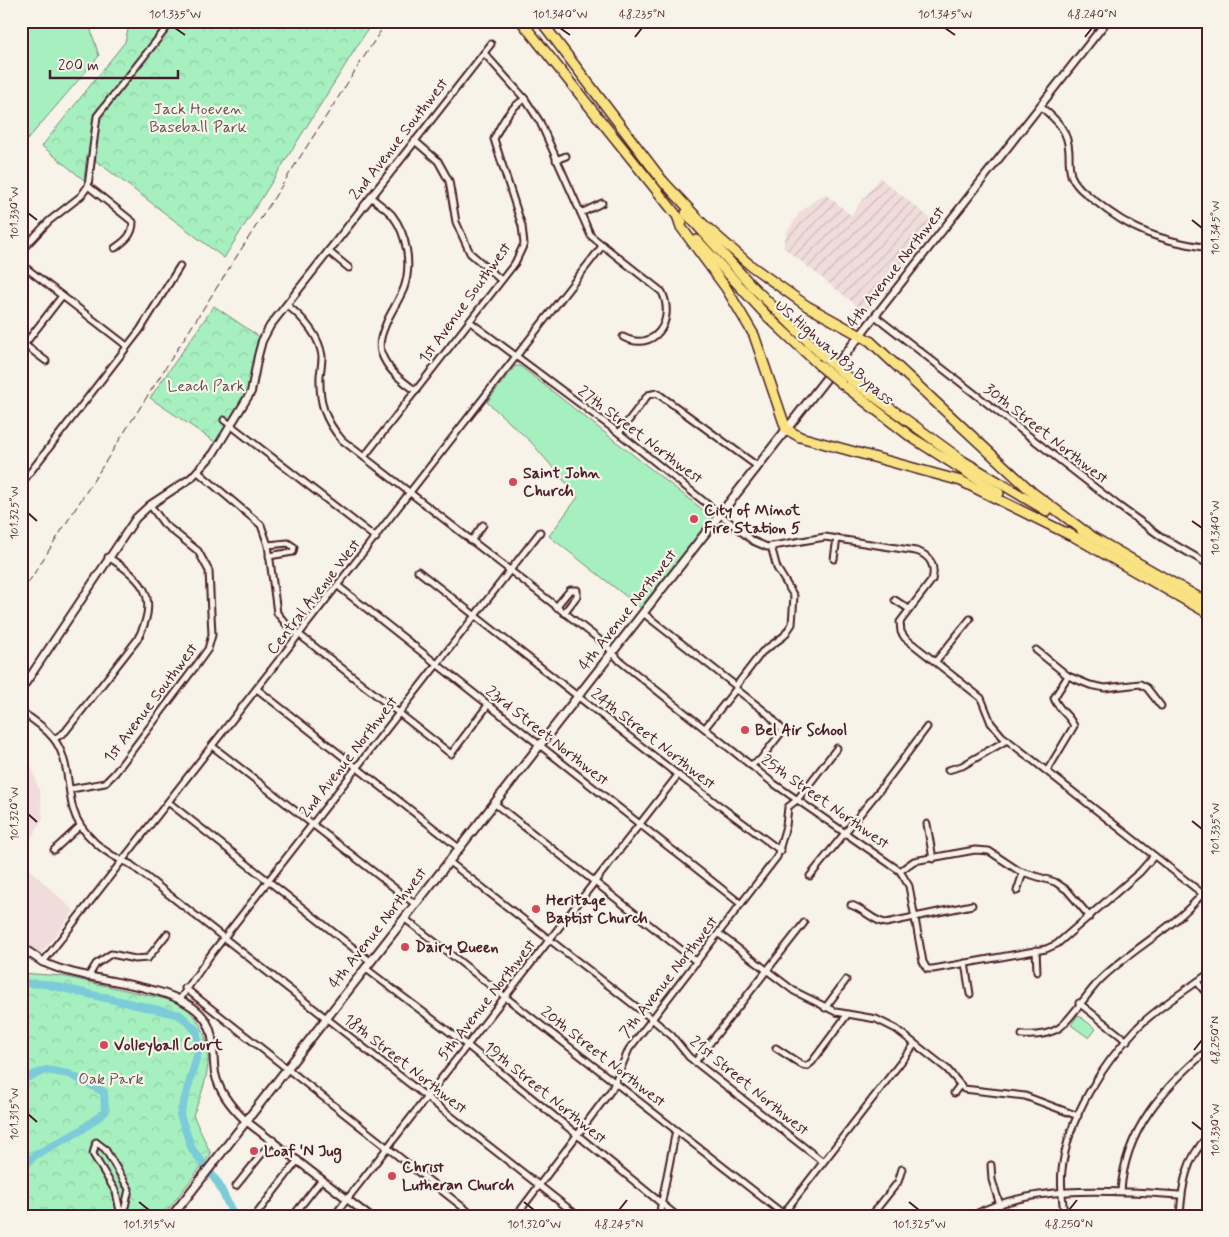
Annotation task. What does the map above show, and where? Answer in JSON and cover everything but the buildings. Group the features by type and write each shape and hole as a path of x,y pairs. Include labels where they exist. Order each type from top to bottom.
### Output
{"highway":[{"name":"US Highway 83 Bypass","path":"521,21 678,218 766,316 819,365 883,416 960,470 1208,613"},
{"name":"US Highway 83 Bypass","path":"541,21 662,180 722,254 774,309 822,355 850,379 963,461 1208,602"},
{"path":"662,180 703,224 750,265 807,306 860,334 1032,492 1087,534"},
{"path":"678,218 681,227 726,288 754,335 786,429 800,437 961,481 1070,535"}],"main road":[{"name":"4th Avenue Northwest","path":"172,1216 860,334"},
{"path":"21,947 43,962"}],"street":[{"path":"21,251 49,221 81,196 88,186 97,116 172,21"},
{"name":"4th Avenue Northwest","path":"860,334 1107,21"},
{"name":"2nd Avenue Southwest","path":"21,690 108,557 136,518 160,495 198,472 213,454 251,392 262,340 328,251 491,44"},
{"path":"484,54 525,99 540,122 591,236 657,286 666,302 666,321 654,336 637,342 623,337"},
{"name":"1st Avenue Southwest","path":"364,457 515,263 524,244 522,226 497,154 494,139 517,103 525,99"},
{"path":"1040,106 1056,119 1067,135 1072,177 1084,192 1116,219 1130,226 1172,242 1208,248"},
{"path":"415,141 438,161 449,181 456,222 470,253 501,280"},
{"path":"556,160 566,156"},
{"path":"88,186 133,222 131,233 126,240 115,248"},
{"path":"371,197 391,214 397,224 408,263 403,289 384,328 380,342 381,351 388,366 397,377 416,390"},
{"path":"581,213 602,204"},
{"name":"Central Avenue West","path":"43,962 300,636 603,246"},
{"path":"328,251 349,268"},
{"path":"21,264 127,346"},
{"path":"21,484 127,346 180,266"},
{"path":"46,360 23,347 62,296"},
{"name":"25th Street Northwest","path":"287,305 301,317 320,348 322,356 320,400 324,415 342,440 564,613 750,765 900,871 909,886 923,962 927,969 965,963"},
{"name":"30th Street Northwest","path":"875,316 1120,507 1163,538 1208,564"},
{"name":"27th Street Northwest","path":"469,321 516,358 619,433 753,541 771,546"},
{"path":"619,433 648,395 653,392 661,395 757,466"},
{"path":"224,420 232,424 376,538"},
{"path":"198,472 261,525 268,545 277,613 300,636 451,754 488,705"},
{"name":"1st Avenue Southwest","path":"71,789 105,783 115,773 198,664 208,649 212,635 209,571 204,559 198,551 164,524 150,505"},
{"path":"471,541 483,525"},
{"name":"2nd Avenue Northwest","path":"180,999 185,988 540,532"},
{"path":"706,728 762,652 784,636 792,624 794,596 777,568 771,546 825,537 921,552 933,565 934,573 932,580 900,622 901,632 980,698 996,730 1007,740 1208,898"},
{"path":"834,559 837,538"},
{"path":"268,545 288,543 294,547 293,552 270,556"},
{"path":"54,739 65,732 137,640 146,624 150,608 142,583 108,557"},
{"name":"24th Street Northwest","path":"418,571 678,775 781,851"},
{"name":"23rd Street Northwest","path":"338,586 741,904"},
{"path":"556,607 570,590 577,590 578,596 564,613"},
{"path":"895,600 909,609"},
{"path":"643,613 768,714 781,728 781,733 760,760 750,765"},
{"path":"936,661 970,618"},
{"path":"1036,650 1068,676 1090,685 1105,688 1140,684 1147,688 1161,706"},
{"path":"1047,771 1074,726 1070,715 1057,706 1054,698 1068,676"},
{"path":"257,689 459,848"},
{"path":"21,712 36,721 54,739 61,753 71,789 73,808 80,826 54,850"},
{"path":"810,876 927,727"},
{"path":"948,770 956,769 1007,740"},
{"path":"212,746 415,904"},
{"name":"7th Avenue Northwest","path":"516,1216 616,1083 629,1048 719,934 781,851 788,807 797,800 837,748"},
{"name":"5th Avenue Northwest","path":"334,1216 506,998 678,775"},
{"path":"168,802 370,960"},
{"path":"494,804 697,962"},
{"path":"927,824 933,859"},
{"name":"18th Street Northwest","path":"80,826 95,841 122,861 130,864 578,1216"},
{"path":"900,871 914,861 975,850 989,852 1023,873 1055,882 1066,890 1090,917"},
{"path":"970,994 965,963 1036,950 1057,944 1140,872 1154,856"},
{"name":"21st Street Northwest","path":"448,861 672,1036 695,1062 823,1162"},
{"path":"1018,891 1023,873"},
{"path":"1022,1035 1037,1036 1062,1027 1079,1003 1102,977 1190,909 1202,894"},
{"path":"851,906 861,908 882,922 972,906"},
{"name":"20th Street Northwest","path":"404,918 785,1215"},
{"path":"695,1062 804,923"},
{"path":"88,977 96,964 111,954 134,959 148,958 167,934"},
{"path":"719,934 766,972 794,991 825,1008 847,1016 882,1022 915,1044 947,1069 964,1089 1025,1096 1078,1116"},
{"path":"1036,950 1038,972"},
{"path":"43,962 64,971 180,999 198,1010 210,1027 218,1084 228,1103 246,1121 369,1216"},
{"name":"19th Street Northwest","path":"365,968 468,1046 677,1216"},
{"path":"1064,1216 1062,1171 1078,1116 1086,1097 1107,1066 1139,1027 1208,974"},
{"path":"825,1008 846,980"},
{"path":"1197,982 1208,995"},
{"path":"185,988 474,1216"},
{"path":"1079,1003 1127,1041"},
{"path":"776,1048 802,1065 807,1066 847,1016"},
{"path":"785,1215 823,1162 915,1044"},
{"path":"1121,1190 1126,1155 1141,1122 1174,1079 1208,1050"},
{"path":"954,1093 960,1085"},
{"path":"659,1216 676,1130"},
{"path":"1180,1216 1184,1174 1192,1156 1208,1136"},
{"path":"236,1186 273,1140"},
{"path":"96,1142 105,1149 128,1189 122,1216 116,1192 94,1154 96,1142"},
{"path":"254,1216 298,1160"},
{"path":"991,1165 992,1180 1000,1205"},
{"path":"871,1216 898,1182 902,1169"},
{"path":"293,1216 322,1179"},
{"path":"972,1216 1024,1198 1062,1194 1121,1190 1182,1195"}],"shaded area":[{"path":"880,178 936,223 865,312 783,247 787,232 799,214 815,200 825,194 851,215"},
{"path":"21,752 29,759 40,793 43,818 31,839 27,854 30,870 74,911 40,955 21,942"}],"green space":[{"path":"21,21 88,21 99,56 21,147"},
{"name":"Jack Hoeven Baseball Park","path":"130,21 373,21 224,258 87,154 84,180 42,146 125,42"},
{"name":"Leach Park","path":"214,306 261,338 250,392 215,442 150,398"},
{"path":"515,366 520,366 712,517 641,608 549,536 578,497 531,442 487,402"},
{"name":"Oak Park","path":"21,973 62,976 179,1002 192,1014 201,1027 206,1040 208,1054 207,1069 193,1115 211,1154 163,1216 21,1216"},
{"path":"1078,1015 1096,1029 1089,1038 1071,1025"}],"waterway":[{"path":"21,983 45,984 180,1015 196,1030 199,1049 180,1115 192,1149 218,1183 234,1216"},
{"path":"21,1080 46,1070 69,1074 104,1092 105,1112 80,1131 35,1155 21,1170"}],"railway":[{"path":"21,594 387,21"}],"place":[{"name":"Saint John Church","path":"513,482"},
{"name":"City of Minot Fire Station 5","path":"694,519"},
{"name":"Bel Air School","path":"745,730"},
{"name":"Heritage Baptist Church","path":"536,909"},
{"name":"Dairy Queen","path":"405,947"},
{"name":"Volleyball Court","path":"104,1045"},
{"name":"Loaf 'N Jug","path":"254,1151"},
{"name":"Christ Lutheran Church","path":"392,1176"}]}
